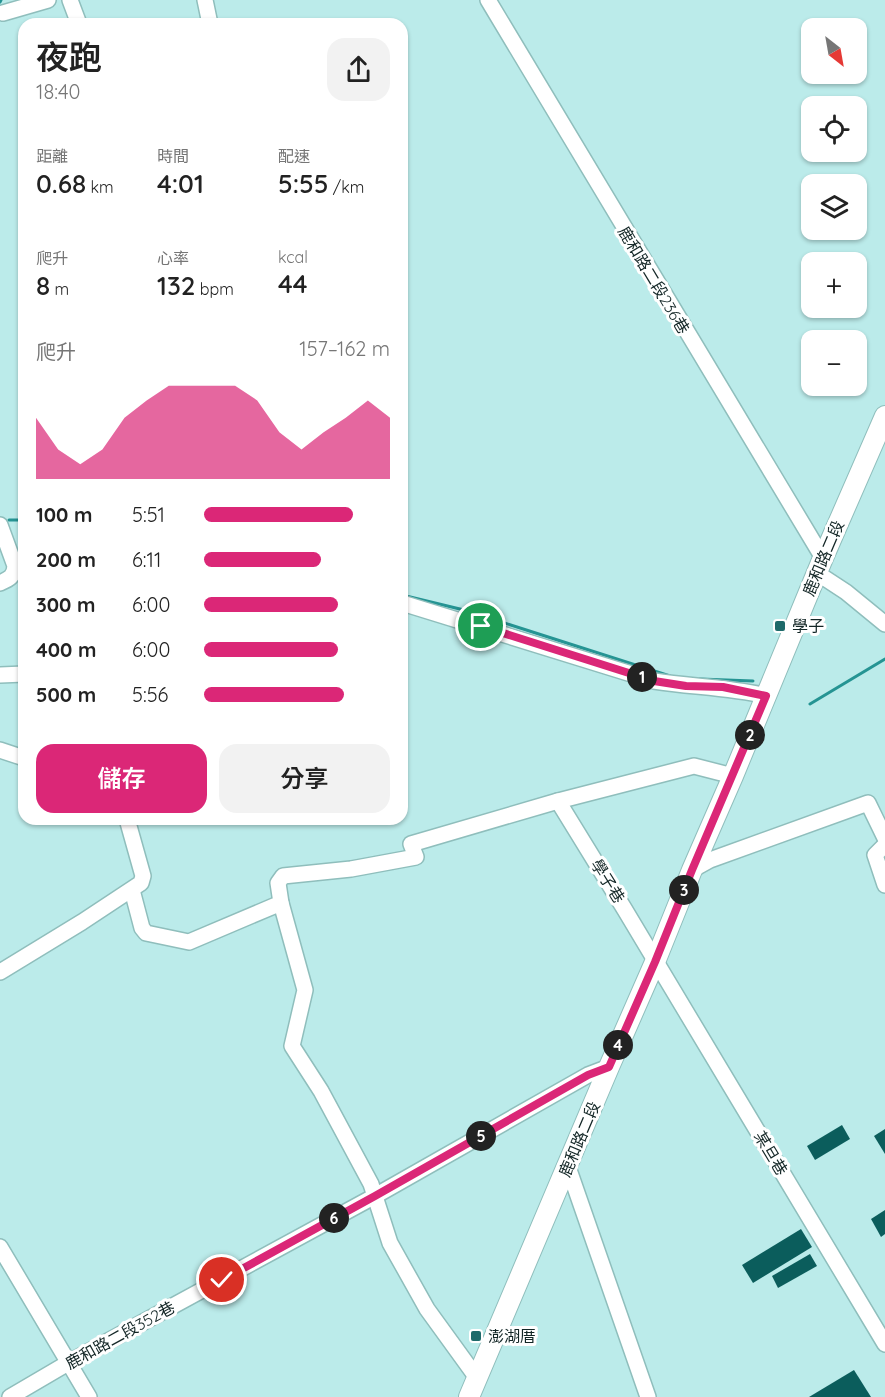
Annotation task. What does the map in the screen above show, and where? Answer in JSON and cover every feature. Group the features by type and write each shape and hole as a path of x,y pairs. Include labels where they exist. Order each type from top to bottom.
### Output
{"main road":[{"name":"鹿和路二段","path":"469,1397 885,416"}],"street":[{"path":"4,11 48,0"},
{"path":"70,0 77,18"},
{"path":"205,0 209,18"},
{"name":"鹿和路二段236巷","path":"488,0 681,324 820,565"},
{"path":"0,525 15,566 15,573 10,579 0,583"},
{"path":"820,565 846,592 885,624"},
{"path":"408,605 654,681 686,686 723,687 766,696"},
{"path":"0,675 18,674"},
{"path":"0,750 18,756"},
{"path":"477,1378 427,1309 390,1243 371,1184 321,1091 292,1046 305,990 281,903 278,883 283,876 351,869 416,857 411,844 558,801 694,766 733,776"},
{"name":"學子巷","path":"558,801 655,962"},
{"path":"692,870 710,860 868,803 885,838"},
{"path":"0,972 141,883 143,876 129,825"},
{"path":"885,845 875,855 885,885"},
{"path":"132,890 142,928 146,933 189,942 281,903"},
{"name":"某旦巷","path":"655,962 885,1344"},
{"name":"鹿和路二段352巷","path":"10,1397 68,1363 375,1196 588,1075 609,1067"},
{"path":"568,1167 648,1397"},
{"path":"0,1247 89,1397"}],"building":[{"path":"842,1125 850,1139 815,1160 807,1146"},
{"path":"885,1129 885,1154 874,1136"},
{"path":"885,1210 885,1234 881,1237 871,1219"},
{"path":"801,1229 812,1247 753,1283 742,1265"},
{"path":"810,1254 817,1266 778,1288 772,1276"},
{"path":"854,1370 871,1397 809,1397"}],"waterway":[{"path":"9,520 18,520"},
{"path":"408,596 464,610 670,676"},
{"path":"810,704 885,659"},
{"path":"700,679 753,681"}],"place":[{"name":"學子","path":"780,626"},
{"name":"澎湖厝","path":"476,1336"}],"route":[{"path":"222,1280 588,1075 609,1067 766,696 723,687 686,686 654,681 481,626"}]}
